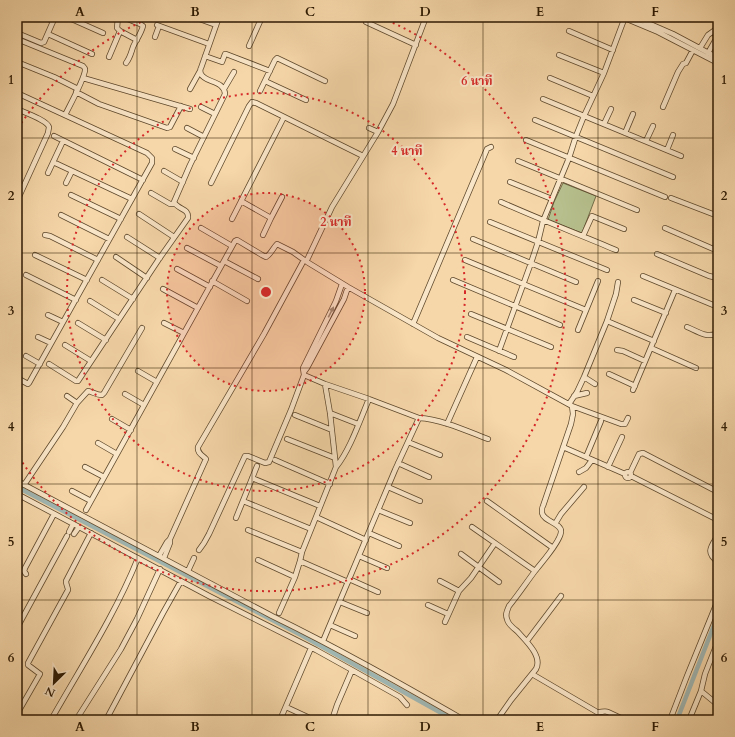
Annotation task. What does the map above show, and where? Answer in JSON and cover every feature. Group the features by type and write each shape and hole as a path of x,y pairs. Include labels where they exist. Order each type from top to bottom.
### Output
{"street":[{"path":"17,33 41,43 44,42 54,19 44,17"},
{"path":"67,17 103,33"},
{"path":"118,17 117,28 137,40"},
{"path":"194,17 216,25"},
{"path":"190,89 200,71 219,17"},
{"path":"249,46 262,17"},
{"path":"162,557 170,543 170,539 206,459 199,453 198,448 307,260 332,207 378,132 393,104 426,17"},
{"path":"500,351 531,264 543,221 569,158 584,116 604,73 624,17 658,32 718,63"},
{"path":"634,17 673,34 718,58"},
{"path":"125,18 143,26 129,60 126,62"},
{"path":"366,22 416,45"},
{"path":"700,48 708,35 715,30 718,24"},
{"path":"155,37 158,26 209,44"},
{"path":"708,53 716,38 715,30"},
{"path":"109,57 120,31"},
{"path":"569,31 613,50"},
{"path":"48,34 92,54"},
{"path":"17,39 83,66 85,69 83,78 65,115"},
{"path":"663,107 678,72 694,50"},
{"path":"205,56 222,62 226,54 270,71"},
{"path":"558,55 604,73"},
{"path":"260,91 277,58 325,81"},
{"path":"17,62 54,77 98,104 167,128 170,127 181,106"},
{"path":"200,71 204,77 224,89"},
{"path":"176,204 174,202 224,94 224,89 234,72"},
{"path":"83,78 190,108"},
{"path":"550,78 593,96"},
{"path":"265,80 306,100"},
{"path":"17,93 147,153 152,158 152,163 143,180 29,384 17,378"},
{"path":"543,99 681,156"},
{"path":"211,183 252,102 363,156"},
{"path":"201,107 215,114"},
{"path":"17,109 42,121 49,127 48,133 17,201"},
{"path":"604,124 611,109"},
{"path":"625,133 633,114"},
{"path":"232,219 284,117"},
{"path":"535,120 673,177"},
{"path":"646,141 653,126"},
{"path":"187,128 204,137"},
{"path":"369,128 378,132"},
{"path":"667,150 674,135"},
{"path":"54,136 143,180"},
{"path":"526,140 665,197"},
{"path":"48,173 63,141"},
{"path":"413,324 487,149 491,147"},
{"path":"175,149 194,158"},
{"path":"518,161 637,210"},
{"path":"53,162 132,199"},
{"path":"66,183 72,171"},
{"path":"164,171 183,182"},
{"path":"510,182 552,198"},
{"path":"48,364 77,382 188,218 187,212 176,204 170,204 151,193"},
{"path":"71,195 121,219"},
{"path":"262,235 282,197"},
{"path":"671,198 718,216"},
{"path":"241,201 272,218"},
{"path":"501,202 543,221 616,250"},
{"path":"139,214 174,237"},
{"path":"61,215 110,239"},
{"path":"583,236 592,216 624,229"},
{"path":"490,222 607,270"},
{"path":"201,228 232,246"},
{"path":"665,228 718,251"},
{"path":"45,235 50,236 98,260"},
{"path":"127,237 160,258"},
{"path":"472,239 576,282"},
{"path":"86,510 222,263 237,240 266,257 278,244 342,284 438,338 506,370 570,405 621,424 624,424 628,418"},
{"path":"188,248 258,279"},
{"path":"657,254 718,277"},
{"path":"35,255 86,280"},
{"path":"116,258 147,278"},
{"path":"465,260 586,310"},
{"path":"177,269 210,287"},
{"path":"26,275 76,300"},
{"path":"643,276 718,307"},
{"path":"102,280 133,299"},
{"path":"453,280 560,325"},
{"path":"578,330 598,281"},
{"path":"212,282 247,301"},
{"path":"497,720 537,666 538,661 527,641 507,621 506,613 509,606 556,544 561,532 555,524 544,516 542,506 571,424 573,414 570,405 584,378 608,321 618,282"},
{"path":"304,373 303,368 336,302 342,284"},
{"path":"199,550 209,534 245,456 265,464 269,462 291,410 304,373 344,299 348,287"},
{"path":"163,289 198,308"},
{"path":"609,374 634,388 675,290"},
{"path":"634,300 666,313"},
{"path":"90,301 119,319"},
{"path":"471,314 550,347"},
{"path":"48,316 63,322"},
{"path":"608,321 654,341"},
{"path":"78,323 106,340"},
{"path":"164,323 184,334"},
{"path":"687,327 704,334 711,335 715,334 718,326"},
{"path":"24,485 63,427 77,403 88,391 99,395 104,393 142,328"},
{"path":"38,337 51,343"},
{"path":"466,338 514,357"},
{"path":"65,344 92,361"},
{"path":"651,348 696,368"},
{"path":"618,350 645,361"},
{"path":"26,356 40,364"},
{"path":"447,424 477,357"},
{"path":"138,371 157,382"},
{"path":"304,373 325,384 419,418 425,418 447,424 488,439"},
{"path":"584,378 596,384"},
{"path":"325,384 336,467"},
{"path":"574,396 587,393"},
{"path":"125,394 144,405"},
{"path":"67,396 77,403"},
{"path":"279,613 295,577 302,552 336,467 348,448 369,399"},
{"path":"330,413 358,424"},
{"path":"295,415 332,430"},
{"path":"323,642 398,463 419,418"},
{"path":"112,419 131,430"},
{"path":"586,457 601,421"},
{"path":"608,467 622,437"},
{"path":"287,439 335,458"},
{"path":"408,442 440,455"},
{"path":"98,443 117,454"},
{"path":"563,446 608,467 629,474 718,520"},
{"path":"629,474 639,454 642,454 718,492"},
{"path":"275,460 330,484"},
{"path":"579,472 586,468 592,460"},
{"path":"398,463 429,477"},
{"path":"236,518 257,466"},
{"path":"85,467 104,477"},
{"path":"252,478 320,506"},
{"path":"17,481 323,642 464,720"},
{"path":"388,487 420,501"},
{"path":"555,524 561,514 584,487"},
{"path":"72,491 91,501"},
{"path":"17,494 352,670 400,697 407,705"},
{"path":"243,501 311,529"},
{"path":"487,501 553,548"},
{"path":"378,510 410,523"},
{"path":"26,574 24,571 25,568 54,514"},
{"path":"316,518 366,540"},
{"path":"71,535 74,524"},
{"path":"17,628 64,542 79,527"},
{"path":"472,527 535,571"},
{"path":"248,530 302,552"},
{"path":"17,714 40,674 28,666 28,663 68,590 66,581 91,533"},
{"path":"369,533 399,546"},
{"path":"718,535 710,552 712,557 718,562"},
{"path":"445,622 459,591 471,578 495,543"},
{"path":"460,554 499,582"},
{"path":"359,556 387,568"},
{"path":"51,720 113,612 132,574 138,558"},
{"path":"188,571 194,558"},
{"path":"258,560 295,577"},
{"path":"300,562 378,592"},
{"path":"76,720 127,637 160,569"},
{"path":"106,720 181,580"},
{"path":"440,581 459,591"},
{"path":"527,641 561,596"},
{"path":"670,720 718,600"},
{"path":"340,602 367,613"},
{"path":"428,605 448,614"},
{"path":"330,625 355,636"},
{"path":"689,720 718,640"},
{"path":"280,720 311,648"},
{"path":"713,653 718,657"},
{"path":"332,720 337,704 352,670"},
{"path":"532,674 597,712 605,711 625,720"},
{"path":"700,691 718,705"},
{"path":"286,707 314,720"}],"green space":[{"path":"563,183 596,196 582,233 548,220 554,202"}],"waterway":[{"path":"17,487 301,635 454,720"},
{"path":"677,720 718,615"}]}
